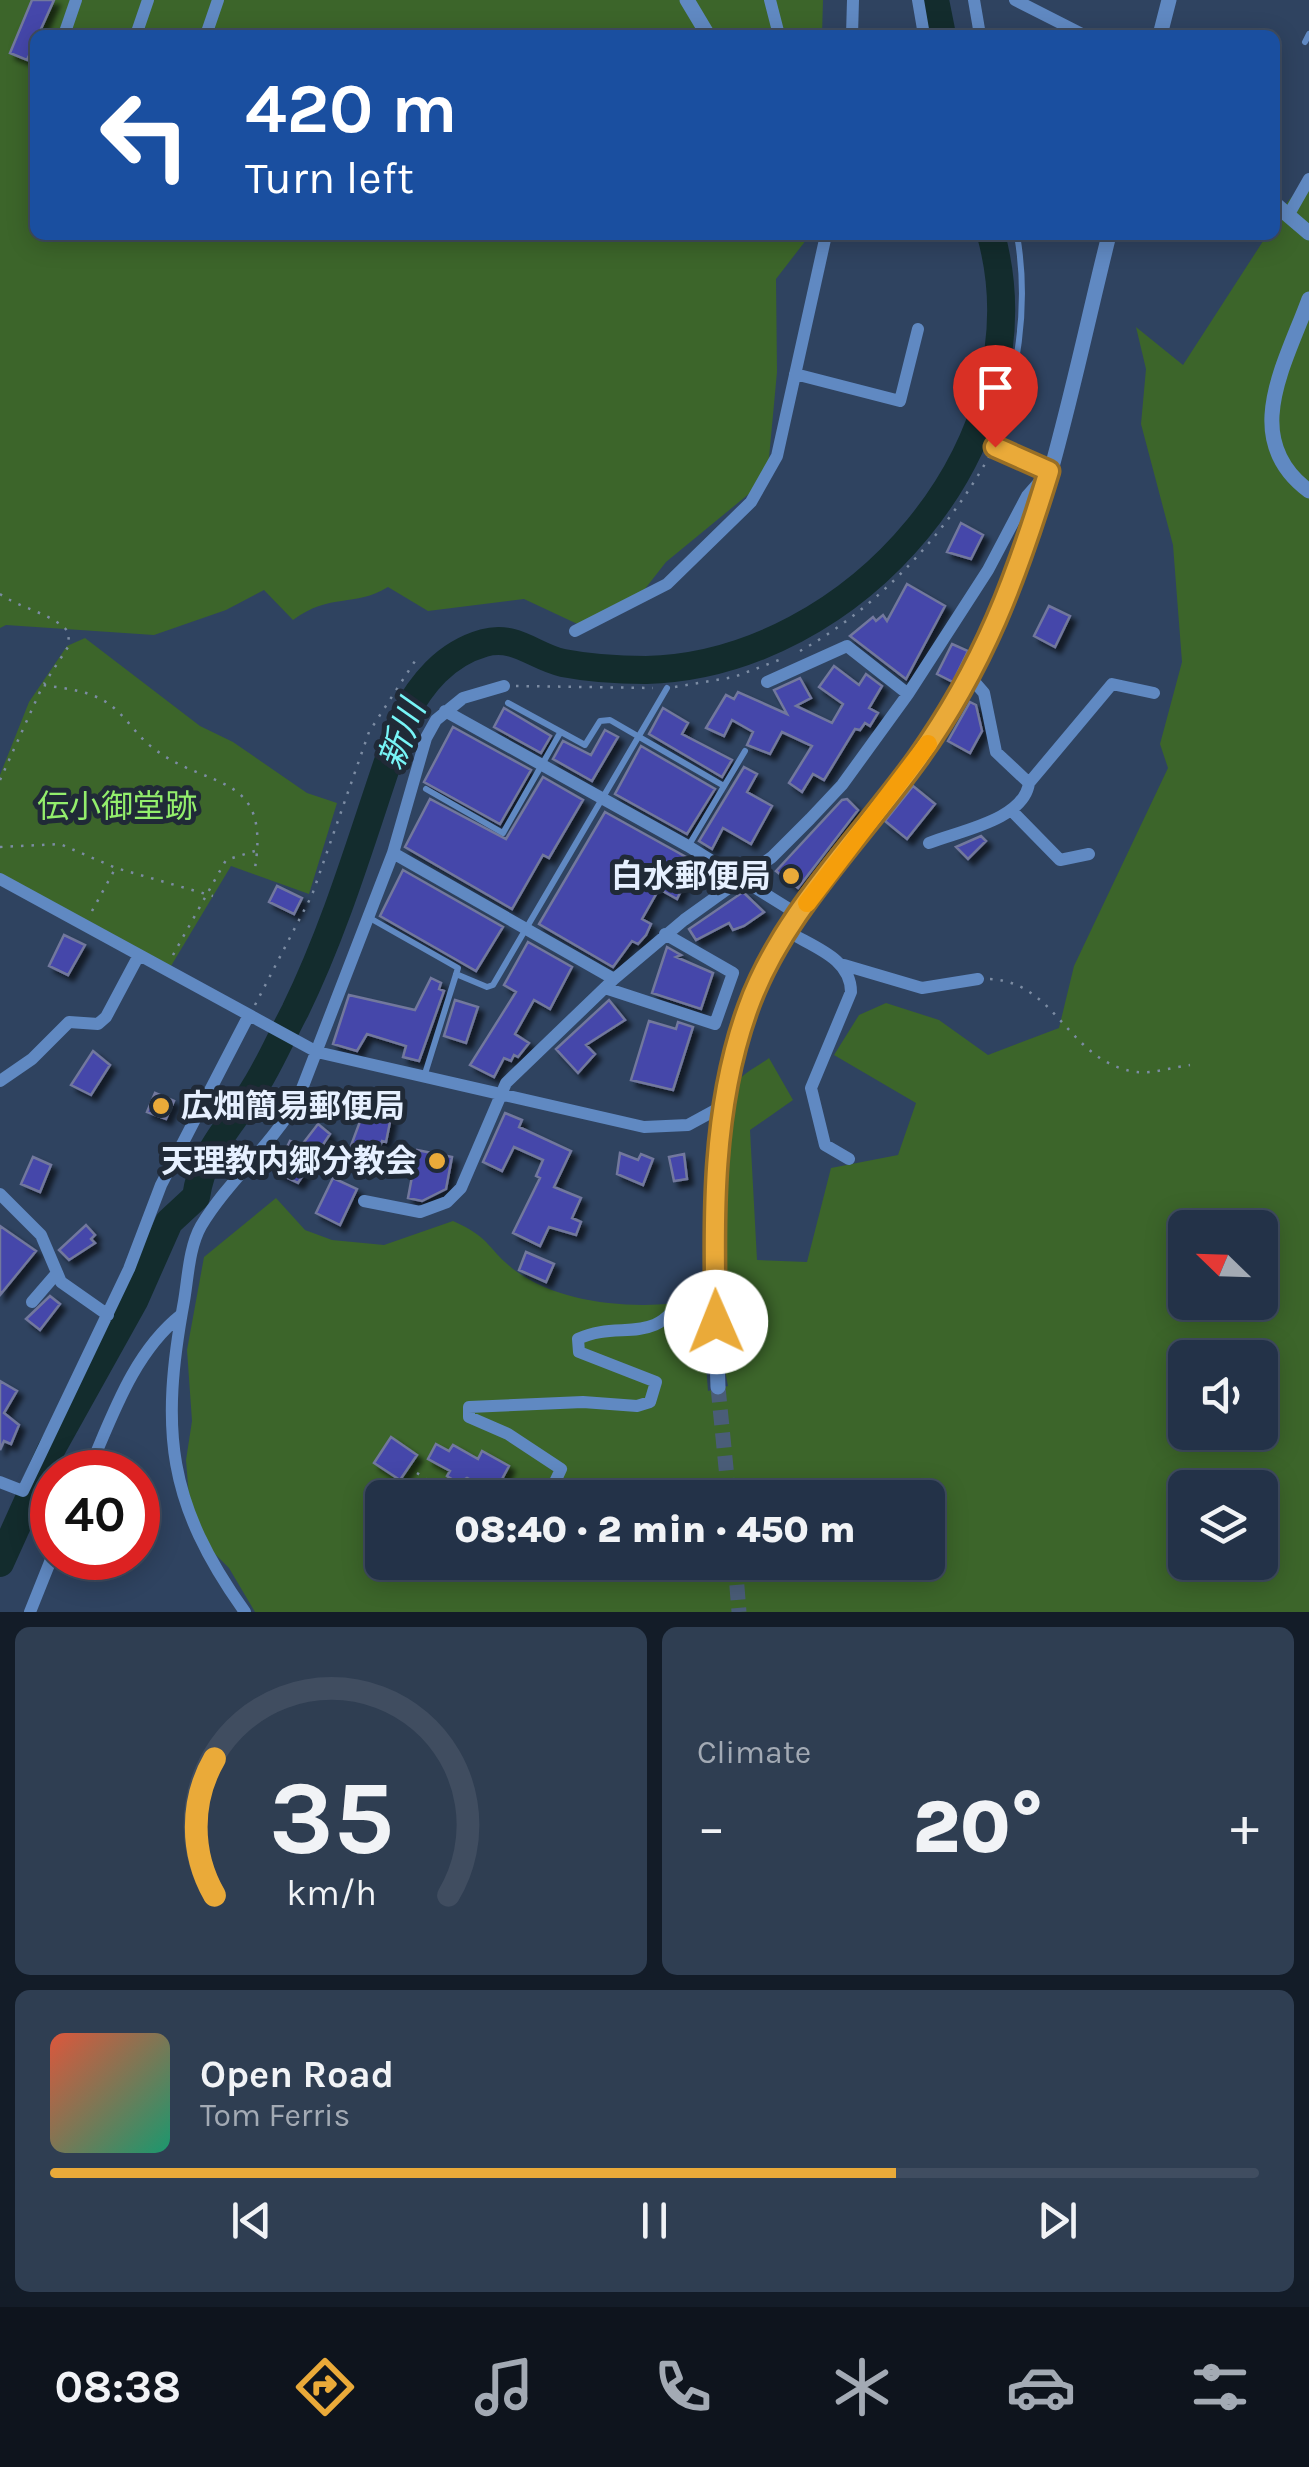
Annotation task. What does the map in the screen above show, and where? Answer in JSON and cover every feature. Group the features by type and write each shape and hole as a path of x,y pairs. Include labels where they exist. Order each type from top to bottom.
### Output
{"street":[{"path":"66,30 76,0"},
{"path":"138,30 148,0"},
{"path":"208,30 218,0"},
{"path":"687,0 705,30"},
{"path":"770,0 778,30"},
{"path":"852,0 852,30"},
{"path":"918,0 923,30"},
{"path":"974,0 979,30"},
{"path":"1014,0 1042,6 1077,30"},
{"path":"1161,30 1170,0"},
{"path":"1290,214 1309,179"},
{"path":"1280,207 1309,233"},
{"path":"575,631 667,584 751,502 778,456 825,240"},
{"path":"718,1387 715,1289 720,1108 746,1012 787,931 915,762 971,678 1015,582 1049,471 1108,240"},
{"path":"1309,299 1275,391 1269,427 1277,458 1309,491"},
{"path":"795,374 900,401 918,329"},
{"path":"364,1201 420,1212 447,1202 462,1188 500,1095 609,984 665,934 772,857 842,785 908,694 988,570 1027,496 1049,471"},
{"path":"767,682 846,646 908,694"},
{"path":"971,678 984,693 996,752 1028,783"},
{"path":"929,844 1012,810 1028,793 1028,783 1112,684 1154,693"},
{"path":"245,1612 202,1548 176,1473 171,1391 198,1230 278,1134 318,1052 393,854 426,738 445,711 463,698 504,686"},
{"path":"445,711 688,846 799,915"},
{"path":"1012,810 1060,860 1089,854"},
{"path":"393,854 526,929 609,984 715,1024 733,973 665,934"},
{"path":"0,880 318,1052 644,1127 688,1125 720,1108"},
{"path":"787,931 844,965 922,988 952,987 978,979"},
{"path":"0,1081 32,1059 69,1022 98,1024 106,1017 139,955"},
{"path":"844,965 851,978 850,992 811,1096 825,1145 849,1159"},
{"path":"0,1482 24,1491 108,1314 160,1184 252,1016"},
{"path":"0,1194 41,1235 61,1282 108,1314"},
{"path":"32,1302 57,1273"},
{"path":"556,1480 561,1469 522,1442 470,1416 469,1407 582,1402 637,1406 650,1402 656,1382 579,1352 578,1338 648,1329 662,1322 683,1295 715,1289"},
{"path":"98,1450 123,1391 149,1350 181,1314"},
{"path":"30,1612 43,1580"}],"lane":[{"path":"1018,240 1023,268 1022,338 1017,374 995,447 1049,471"},
{"path":"456,974 487,987 494,985 667,688"},
{"path":"508,703 585,745 600,721 610,720 724,786"},
{"path":"426,789 503,832 560,733"},
{"path":"688,846 745,751"},
{"path":"367,917 458,968 424,1078"}],"path":[{"path":"504,686 667,688 734,677 794,654 833,633 878,596 974,484 995,447"},
{"path":"0,594 19,608 60,622 69,634 68,647 43,685 0,780"},
{"path":"252,1016 312,895 369,732 415,661"},
{"path":"43,685 76,690 103,700 163,754 234,785 254,816 258,850 254,874"},
{"path":"0,847 60,844 116,868 213,896"},
{"path":"165,969 226,860 258,850"},
{"path":"84,925 116,868"},
{"path":"978,979 1004,980 1042,999 1084,1050 1112,1065 1138,1072 1190,1065"},
{"path":"418,1472 429,1480"}],"green space":[{"path":"0,0 823,0 822,30 30,30 30,240 806,240 776,279 777,372 767,479 666,562 634,603 586,628 524,599 428,611 388,587 364,597 319,606 293,620 264,590 226,610 154,635 6,625 0,628"},
{"path":"1309,184 1309,1612 255,1612 229,1568 208,1547 190,1510 186,1460 192,1421 187,1350 204,1257 276,1198 305,1230 332,1240 384,1245 453,1221 482,1238 513,1269 555,1291 629,1305 701,1300 708,1391 728,1386 710,1273 707,1186 711,1146 721,1110 738,1081 769,1058 793,1100 750,1130 757,1260 807,1262 831,1168 898,1155 916,1103 834,1055 859,1015 886,1003 939,1020 988,1055 1059,1028 1074,966 1168,768 1160,744 1182,662 1173,545 1141,424 1146,369 1136,327 1183,365 1264,240 1280,240 1280,215 1285,205"},
{"name":"伝小御堂跡","path":"85,638 200,726 233,742 307,793 337,803 309,894 231,866 171,966 0,873 0,775 29,702 67,646"}],"building":[{"path":"32,0 54,0 40,30 30,30 27,60 10,53"},
{"path":"961,523 983,535 971,559 947,552"},
{"path":"907,584 945,606 906,679 850,636 873,617 876,621 883,615 887,621"},
{"path":"1049,606 1070,616 1055,647 1034,636"},
{"path":"952,644 968,651 953,682 937,674"},
{"path":"834,666 859,685 866,674 882,686 869,708 878,713 870,726 865,723 860,730 855,729 824,780 813,774 802,792 789,783 812,746 782,732 770,754 747,745 753,732 732,720 724,736 706,728 726,695 734,699 738,692 787,714 774,690 800,678 811,698 796,706 832,723 843,704 819,687"},
{"path":"970,702 976,705 982,731 970,753 948,741"},
{"path":"504,708 551,736 541,753 494,727"},
{"path":"663,708 688,723 682,734 732,760 722,777 649,734"},
{"path":"453,727 531,770 500,824 424,782"},
{"path":"605,730 618,737 592,781 553,759 563,741 591,755"},
{"path":"641,746 715,789 687,834 615,794"},
{"path":"744,767 757,774 747,792 772,806 751,844 723,828 712,849 699,841"},
{"path":"543,777 583,800 549,858 543,855 512,909 405,847 430,799 506,839"},
{"path":"913,786 935,804 907,839 885,821"},
{"path":"847,799 858,810 798,888 776,871"},
{"path":"605,812 695,862 677,899 659,889 642,919 651,924 646,935 638,944 632,941 613,967 539,924"},
{"path":"981,836 986,841 968,859 956,847"},
{"path":"403,870 503,927 476,971 380,916"},
{"path":"277,886 302,898 294,914 269,902"},
{"path":"743,892 764,912 744,926 733,930 729,923 696,940 689,929"},
{"path":"64,935 85,945 68,975 49,966"},
{"path":"528,942 572,967 550,1009 534,1000 515,1034 529,1043 518,1057 514,1055 511,1061 504,1058 494,1077 470,1065 516,992 504,985"},
{"path":"667,947 681,955 676,957 713,973 701,1009 652,993"},
{"path":"431,978 441,983 439,989 444,991 419,1061 403,1057 406,1046 367,1034 357,1051 333,1044 349,995 415,1010"},
{"path":"455,1000 478,1007 466,1043 444,1036"},
{"path":"609,1000 625,1020 586,1045 595,1054 578,1073 556,1049"},
{"path":"649,1021 676,1029 678,1022 693,1027 673,1090 631,1080"},
{"path":"93,1051 110,1065 91,1095 71,1085"},
{"path":"155,1093 174,1101 166,1119 147,1112"},
{"path":"365,1108 391,1117 386,1142 382,1141 375,1160 349,1151"},
{"path":"505,1113 522,1120 519,1127 571,1151 554,1187 581,1198 572,1218 581,1222 576,1235 549,1227 540,1246 513,1233 540,1178 536,1176 543,1160 514,1147 502,1171 483,1162"},
{"path":"318,1124 330,1134 298,1183 275,1172 290,1141 301,1146"},
{"path":"417,1150 452,1157 446,1189 422,1201 408,1198"},
{"path":"620,1153 638,1160 641,1154 653,1159 643,1185 617,1174"},
{"path":"684,1154 687,1179 674,1181 669,1157"},
{"path":"33,1157 51,1165 40,1192 21,1184"},
{"path":"333,1178 357,1189 340,1225 316,1213"},
{"path":"86,1225 95,1235 91,1239 95,1243 69,1260 59,1250"},
{"path":"0,1226 36,1251 0,1295"},
{"path":"526,1252 554,1264 546,1282 519,1270"},
{"path":"50,1296 60,1304 40,1330 26,1319"},
{"path":"0,1381 17,1391 4,1413 19,1425 11,1444 4,1441 0,1450"},
{"path":"391,1437 417,1455 400,1480 374,1463"},
{"path":"436,1444 449,1451 453,1445 478,1459 482,1451 509,1466 501,1480 453,1480 447,1476 450,1471 428,1459"}],"waterway":[{"name":"新川","path":"935,0 941,30"},
{"name":"新川","path":"0,1563 51,1450 134,1301 169,1222 196,1197 209,1156 261,1078 295,1011 340,903 403,718 418,693 457,655 495,641 515,644 563,663 604,668 646,670 723,658 796,629 862,585 918,529 962,463 990,390 1001,313 992,240"}],"tunnel":[{"path":"718,1387 727,1480"},
{"path":"736,1580 739,1612"}],"slow traffic":[{"path":"807,903 928,744"}],"place":[{"name":"白水郵便局","path":"791,876"},
{"name":"広畑簡易郵便局","path":"161,1106"},
{"name":"天理教内郷分教会","path":"437,1161"}],"route":[{"path":"716,1322 720,1108 746,1012 764,968 787,931 930,741 971,678 995,630 1015,582 1049,471 995,447"}]}
